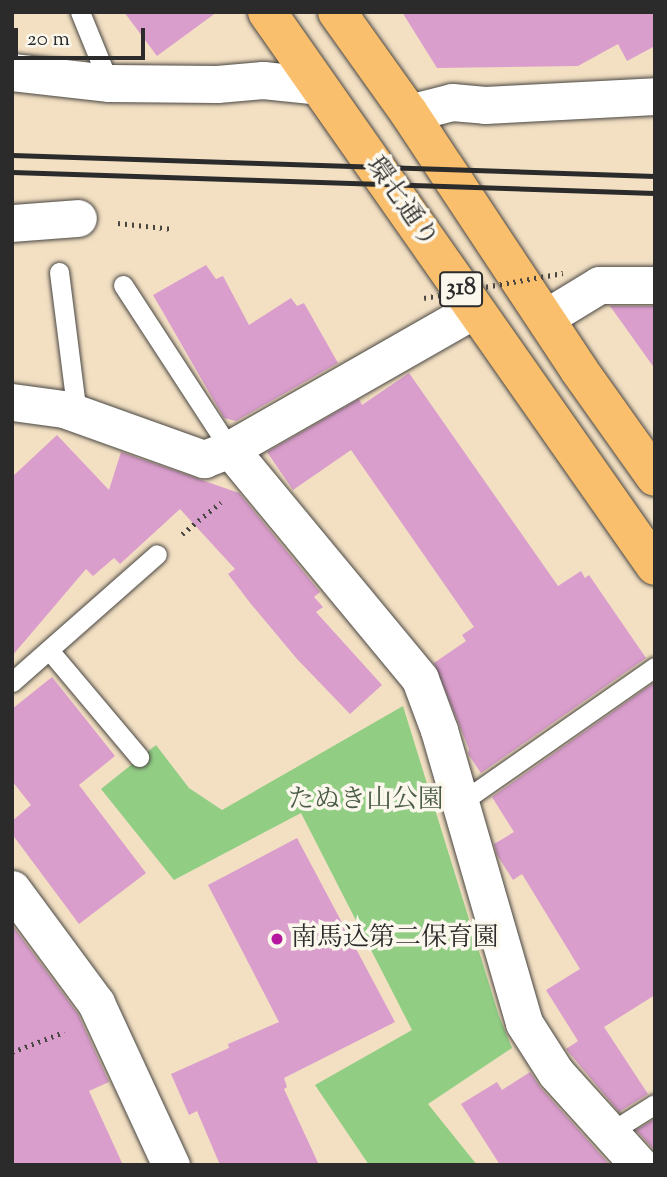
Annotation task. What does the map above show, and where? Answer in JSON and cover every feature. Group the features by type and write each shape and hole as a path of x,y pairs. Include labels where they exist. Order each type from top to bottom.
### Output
{"main road":[{"name":"環七通り","path":"267,12 655,566"},
{"name":"318","path":"337,12 410,113 545,318 655,477"}],"street":[{"path":"12,72 109,83 217,84 263,80 319,86"},
{"path":"410,113 452,103 485,105 655,96"},
{"path":"12,223 78,218"},
{"path":"545,318 599,285 655,285"},
{"path":"12,402 64,409 204,459 241,463 475,309"},
{"path":"241,463 420,679 460,803 524,1023 556,1073 639,1165"},
{"path":"12,889 96,1003 171,1165"}],"lane":[{"path":"80,12 109,83"},
{"path":"59,272 77,414"},
{"path":"123,285 241,463"},
{"path":"12,682 157,554"},
{"path":"49,650 139,757"},
{"path":"460,803 655,667"},
{"path":"609,1133 655,1104"}],"path":[{"path":"78,218 173,229"},
{"path":"424,298 563,273"},
{"path":"157,554 241,463"},
{"path":"12,1052 102,1018"}],"green space":[{"name":"たぬき山公園","path":"403,706 499,1016 512,1048 428,1104 477,1165 369,1165 315,1085 412,1030 301,813 174,880 101,789 156,745 189,788 222,810"}],"building":[{"path":"124,12 217,12 157,56"},
{"path":"402,12 655,12 655,46 627,61 618,44 578,66 437,68"},
{"path":"206,265 216,279 223,276 249,325 291,298 297,306 304,303 338,363 236,421 224,418 153,295"},
{"path":"610,306 655,306 655,369"},
{"path":"409,373 558,586 581,571 585,578 589,575 646,658 481,773 468,754 469,749 434,663 466,641 462,635 474,627 351,450 293,490 267,452 359,399 362,405"},
{"path":"57,435 109,490 121,452 239,493 320,592 314,597 323,607 316,612 382,685 350,714 297,659 251,604 228,574 235,569 180,509 120,564 114,558 93,576 86,569 12,656 12,477"},
{"path":"52,677 115,756 79,785 146,873 79,924 12,834 12,821 31,805 12,781 12,709"},
{"path":"655,682 655,995 604,1027 648,1094 619,1112 566,1049 578,1041 546,990 580,969 522,874 513,880 497,855 494,844 514,832 492,797"},
{"path":"297,838 395,1022 284,1078 287,1087 284,1089 319,1165 220,1165 197,1111 189,1115 171,1074 229,1048 228,1044 279,1022 208,885"},
{"path":"12,925 78,1014 109,1082 89,1091 123,1165 12,1165"},
{"path":"530,1072 540,1087 610,1165 500,1165 461,1104 497,1082 502,1090"},
{"path":"655,1119 655,1151 636,1130"}],"railway":[{"path":"12,155 655,176"},
{"path":"12,172 655,193"}],"place":[{"name":"南馬込第二保育園","path":"277,939"}]}
